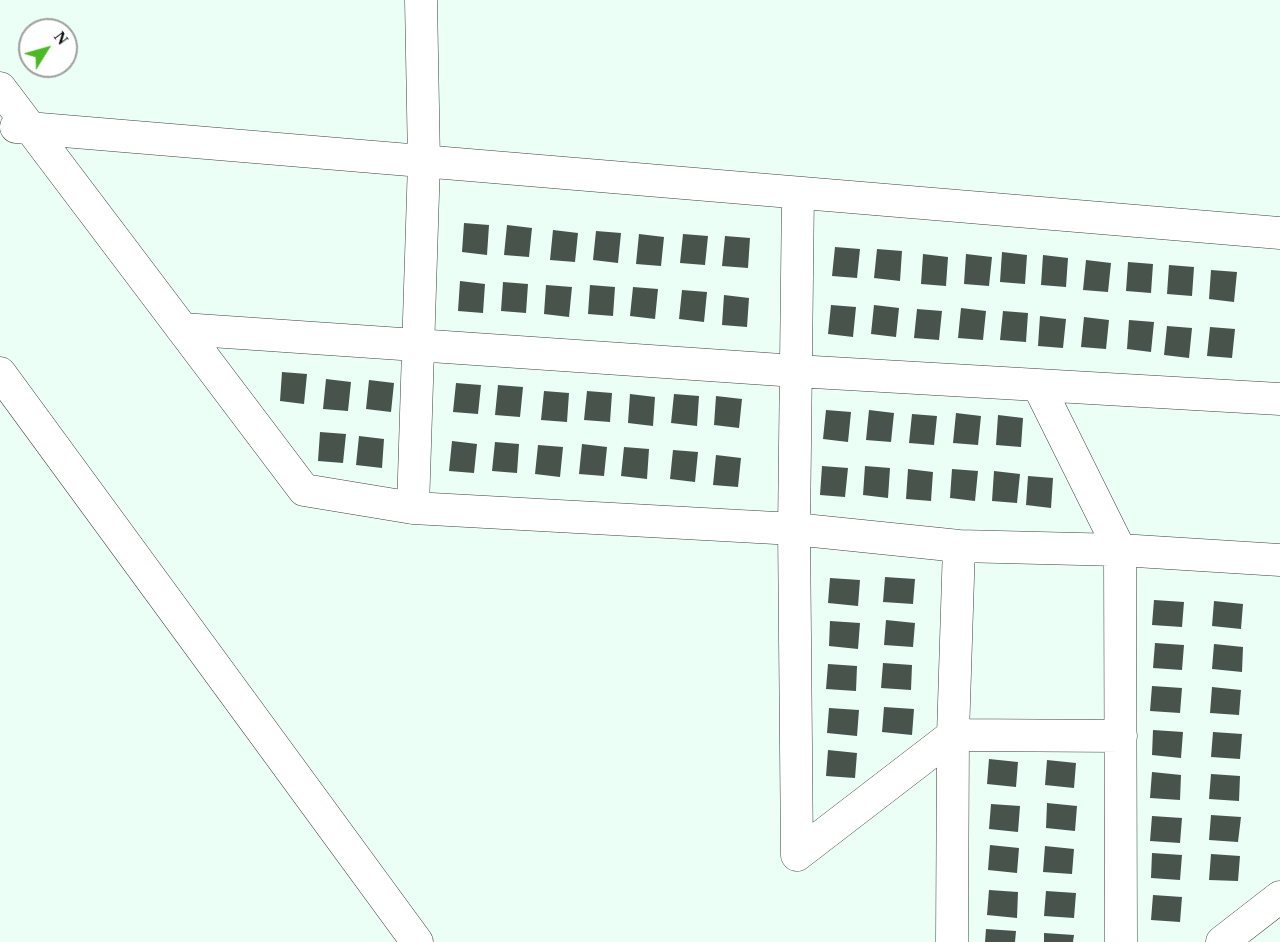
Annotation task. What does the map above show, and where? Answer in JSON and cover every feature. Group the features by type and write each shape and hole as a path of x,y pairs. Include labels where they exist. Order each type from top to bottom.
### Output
{"street":[{"path":"413,508 424,162 421,0"},
{"path":"0,88 15,127 182,330 304,490 413,508 794,529 958,546 1120,550 1280,560"},
{"path":"15,127 1280,233"},
{"path":"798,193 794,529 797,855 953,735 1121,736"},
{"path":"182,330 796,371 1280,399"},
{"path":"0,373 417,942"},
{"path":"1038,385 1120,550 1120,942"},
{"path":"952,942 953,735 958,546"},
{"path":"1222,942 1280,897"}],"building":[{"path":"464,223 489,225 487,255 462,252"},
{"path":"507,225 532,228 529,257 504,255"},
{"path":"553,230 578,233 575,262 550,260"},
{"path":"596,231 621,233 618,263 593,260"},
{"path":"639,234 664,237 661,266 636,264"},
{"path":"683,234 708,236 705,265 680,263"},
{"path":"725,236 750,238 748,268 722,266"},
{"path":"835,247 860,249 857,278 832,276"},
{"path":"877,249 902,251 900,281 874,278"},
{"path":"1002,252 1027,255 1025,284 1000,282"},
{"path":"923,254 948,257 946,286 921,284"},
{"path":"966,254 992,257 989,286 964,284"},
{"path":"1043,255 1068,258 1066,287 1041,285"},
{"path":"1086,260 1111,263 1108,292 1083,290"},
{"path":"1128,262 1153,264 1151,293 1126,291"},
{"path":"1169,265 1194,267 1192,296 1167,294"},
{"path":"1211,270 1237,272 1234,302 1209,299"},
{"path":"460,281 485,284 483,313 458,311"},
{"path":"503,282 528,284 526,313 501,311"},
{"path":"546,285 572,287 569,317 544,314"},
{"path":"590,285 615,287 613,316 588,314"},
{"path":"633,287 658,289 655,319 630,316"},
{"path":"682,290 707,292 704,322 679,319"},
{"path":"724,295 749,298 747,327 722,325"},
{"path":"831,305 856,307 853,337 828,334"},
{"path":"874,305 899,308 896,337 871,334"},
{"path":"961,308 986,311 983,340 958,338"},
{"path":"917,309 942,311 939,340 914,338"},
{"path":"1003,311 1028,313 1026,342 1000,340"},
{"path":"1040,316 1066,319 1063,348 1038,346"},
{"path":"1084,317 1109,320 1106,349 1081,347"},
{"path":"1129,320 1154,322 1151,352 1127,349"},
{"path":"1167,326 1192,328 1189,358 1164,355"},
{"path":"1210,327 1235,329 1232,358 1207,356"},
{"path":"282,372 307,374 304,404 280,401"},
{"path":"326,379 351,382 348,411 323,409"},
{"path":"369,380 394,383 391,412 366,409"},
{"path":"456,383 481,385 478,414 453,412"},
{"path":"498,385 523,387 520,417 495,415"},
{"path":"544,391 569,393 567,422 541,420"},
{"path":"587,391 612,393 610,422 584,420"},
{"path":"630,394 655,397 653,426 628,423"},
{"path":"674,394 699,396 697,426 671,423"},
{"path":"716,396 742,399 739,428 714,425"},
{"path":"826,410 851,412 848,442 823,439"},
{"path":"869,410 894,413 891,442 866,440"},
{"path":"956,413 981,416 978,445 953,443"},
{"path":"912,414 937,416 934,445 909,443"},
{"path":"998,415 1023,418 1021,447 996,445"},
{"path":"320,432 346,434 343,463 318,461"},
{"path":"359,436 384,439 382,468 356,465"},
{"path":"452,441 477,444 474,473 449,471"},
{"path":"495,442 519,444 517,473 492,471"},
{"path":"582,444 607,447 604,476 579,474"},
{"path":"538,445 563,447 560,477 535,474"},
{"path":"624,447 649,449 647,479 621,476"},
{"path":"673,450 698,452 695,482 670,479"},
{"path":"716,455 741,458 738,487 713,485"},
{"path":"822,466 848,468 845,497 820,495"},
{"path":"865,466 890,468 888,498 863,495"},
{"path":"908,469 933,472 931,501 906,499"},
{"path":"952,469 978,471 975,501 950,498"},
{"path":"994,471 1020,474 1017,503 992,501"},
{"path":"1028,476 1053,478 1051,508 1026,505"},
{"path":"885,577 915,579 913,604 883,602"},
{"path":"830,578 860,580 858,606 828,603"},
{"path":"1154,600 1184,602 1182,627 1152,625"},
{"path":"1214,601 1243,604 1241,629 1212,626"},
{"path":"886,620 915,623 913,647 884,645"},
{"path":"830,621 860,623 858,649 829,646"},
{"path":"1155,643 1184,645 1182,670 1153,668"},
{"path":"1214,644 1243,647 1242,672 1212,669"},
{"path":"883,663 912,665 911,690 881,688"},
{"path":"828,664 857,666 856,691 826,689"},
{"path":"1152,686 1182,688 1180,713 1150,711"},
{"path":"1212,687 1241,690 1239,715 1210,713"},
{"path":"884,707 914,709 912,735 882,732"},
{"path":"829,708 859,710 857,736 827,733"},
{"path":"1153,730 1183,732 1181,758 1152,755"},
{"path":"1213,732 1242,734 1240,759 1211,757"},
{"path":"828,750 857,753 855,778 826,776"},
{"path":"989,759 1018,762 1016,787 987,784"},
{"path":"1047,760 1076,763 1074,788 1045,785"},
{"path":"1152,772 1181,775 1180,800 1150,798"},
{"path":"1211,774 1240,776 1239,801 1209,799"},
{"path":"1047,803 1077,806 1075,831 1046,828"},
{"path":"991,804 1020,806 1018,832 989,829"},
{"path":"1211,815 1241,817 1238,842 1209,840"},
{"path":"1152,816 1182,818 1180,843 1150,841"},
{"path":"990,845 1019,848 1017,873 988,870"},
{"path":"1045,846 1074,849 1072,874 1043,872"},
{"path":"1152,853 1182,855 1180,880 1151,878"},
{"path":"1211,854 1240,856 1238,881 1209,880"},
{"path":"989,890 1018,892 1017,918 987,915"},
{"path":"1046,891 1076,893 1074,918 1044,916"},
{"path":"1153,895 1182,897 1180,922 1151,920"},
{"path":"986,929 1016,931 1015,942 985,942"},
{"path":"1044,933 1074,935 1073,942 1044,942"}]}
